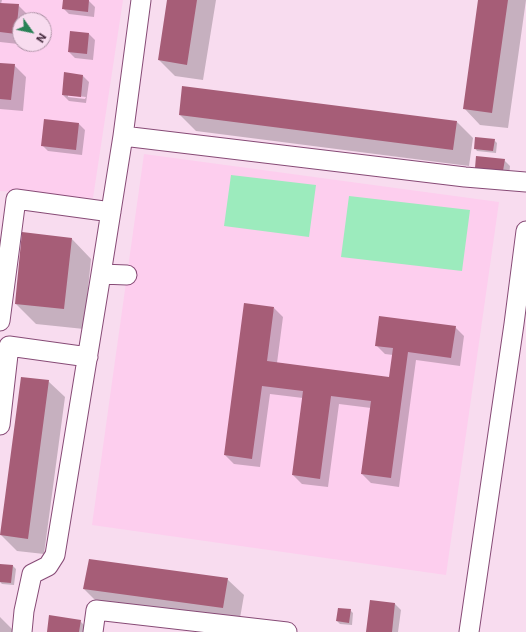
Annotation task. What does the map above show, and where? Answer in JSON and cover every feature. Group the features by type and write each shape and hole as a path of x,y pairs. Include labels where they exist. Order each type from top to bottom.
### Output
{"lane":[{"path":"22,632 24,611 32,574 48,566 55,555 123,136 141,0"},
{"path":"123,136 526,182"},
{"path":"0,321 16,200 111,212"},
{"path":"469,632 513,332 526,232"},
{"path":"101,274 127,275"},
{"path":"0,424 5,339 88,357"},
{"path":"93,632 96,610 287,632"}],"shaded area":[{"path":"0,0 123,0 93,198 0,191"},
{"path":"144,154 499,202 446,575 92,525"}],"green space":[{"path":"231,175 316,185 309,237 224,226"},
{"path":"349,196 470,210 462,271 341,257"}],"building":[{"path":"63,0 89,0 88,12 62,9"},
{"path":"167,0 197,0 187,65 158,60"},
{"path":"478,0 508,0 492,113 463,109"},
{"path":"0,3 19,4 18,12 12,12 12,34 0,32"},
{"path":"70,31 89,33 87,54 68,52"},
{"path":"0,63 15,64 11,100 0,99"},
{"path":"64,72 83,75 81,97 62,95"},
{"path":"182,86 457,121 453,150 179,115"},
{"path":"44,119 79,123 76,150 41,146"},
{"path":"475,137 495,139 493,151 474,149"},
{"path":"476,156 505,159 503,171 475,168"},
{"path":"22,232 72,238 64,309 15,304"},
{"path":"244,303 274,307 267,361 389,377 393,348 375,346 379,316 456,326 451,358 408,352 391,478 361,474 371,401 331,396 320,479 292,475 303,391 262,386 252,459 224,455"},
{"path":"21,377 49,380 28,539 0,535"},
{"path":"89,559 228,578 223,608 83,589"},
{"path":"0,564 13,565 11,583 0,582"},
{"path":"370,600 395,603 392,632 366,632"},
{"path":"338,608 351,609 349,623 336,621"},
{"path":"49,615 81,620 79,632 47,632"}]}
